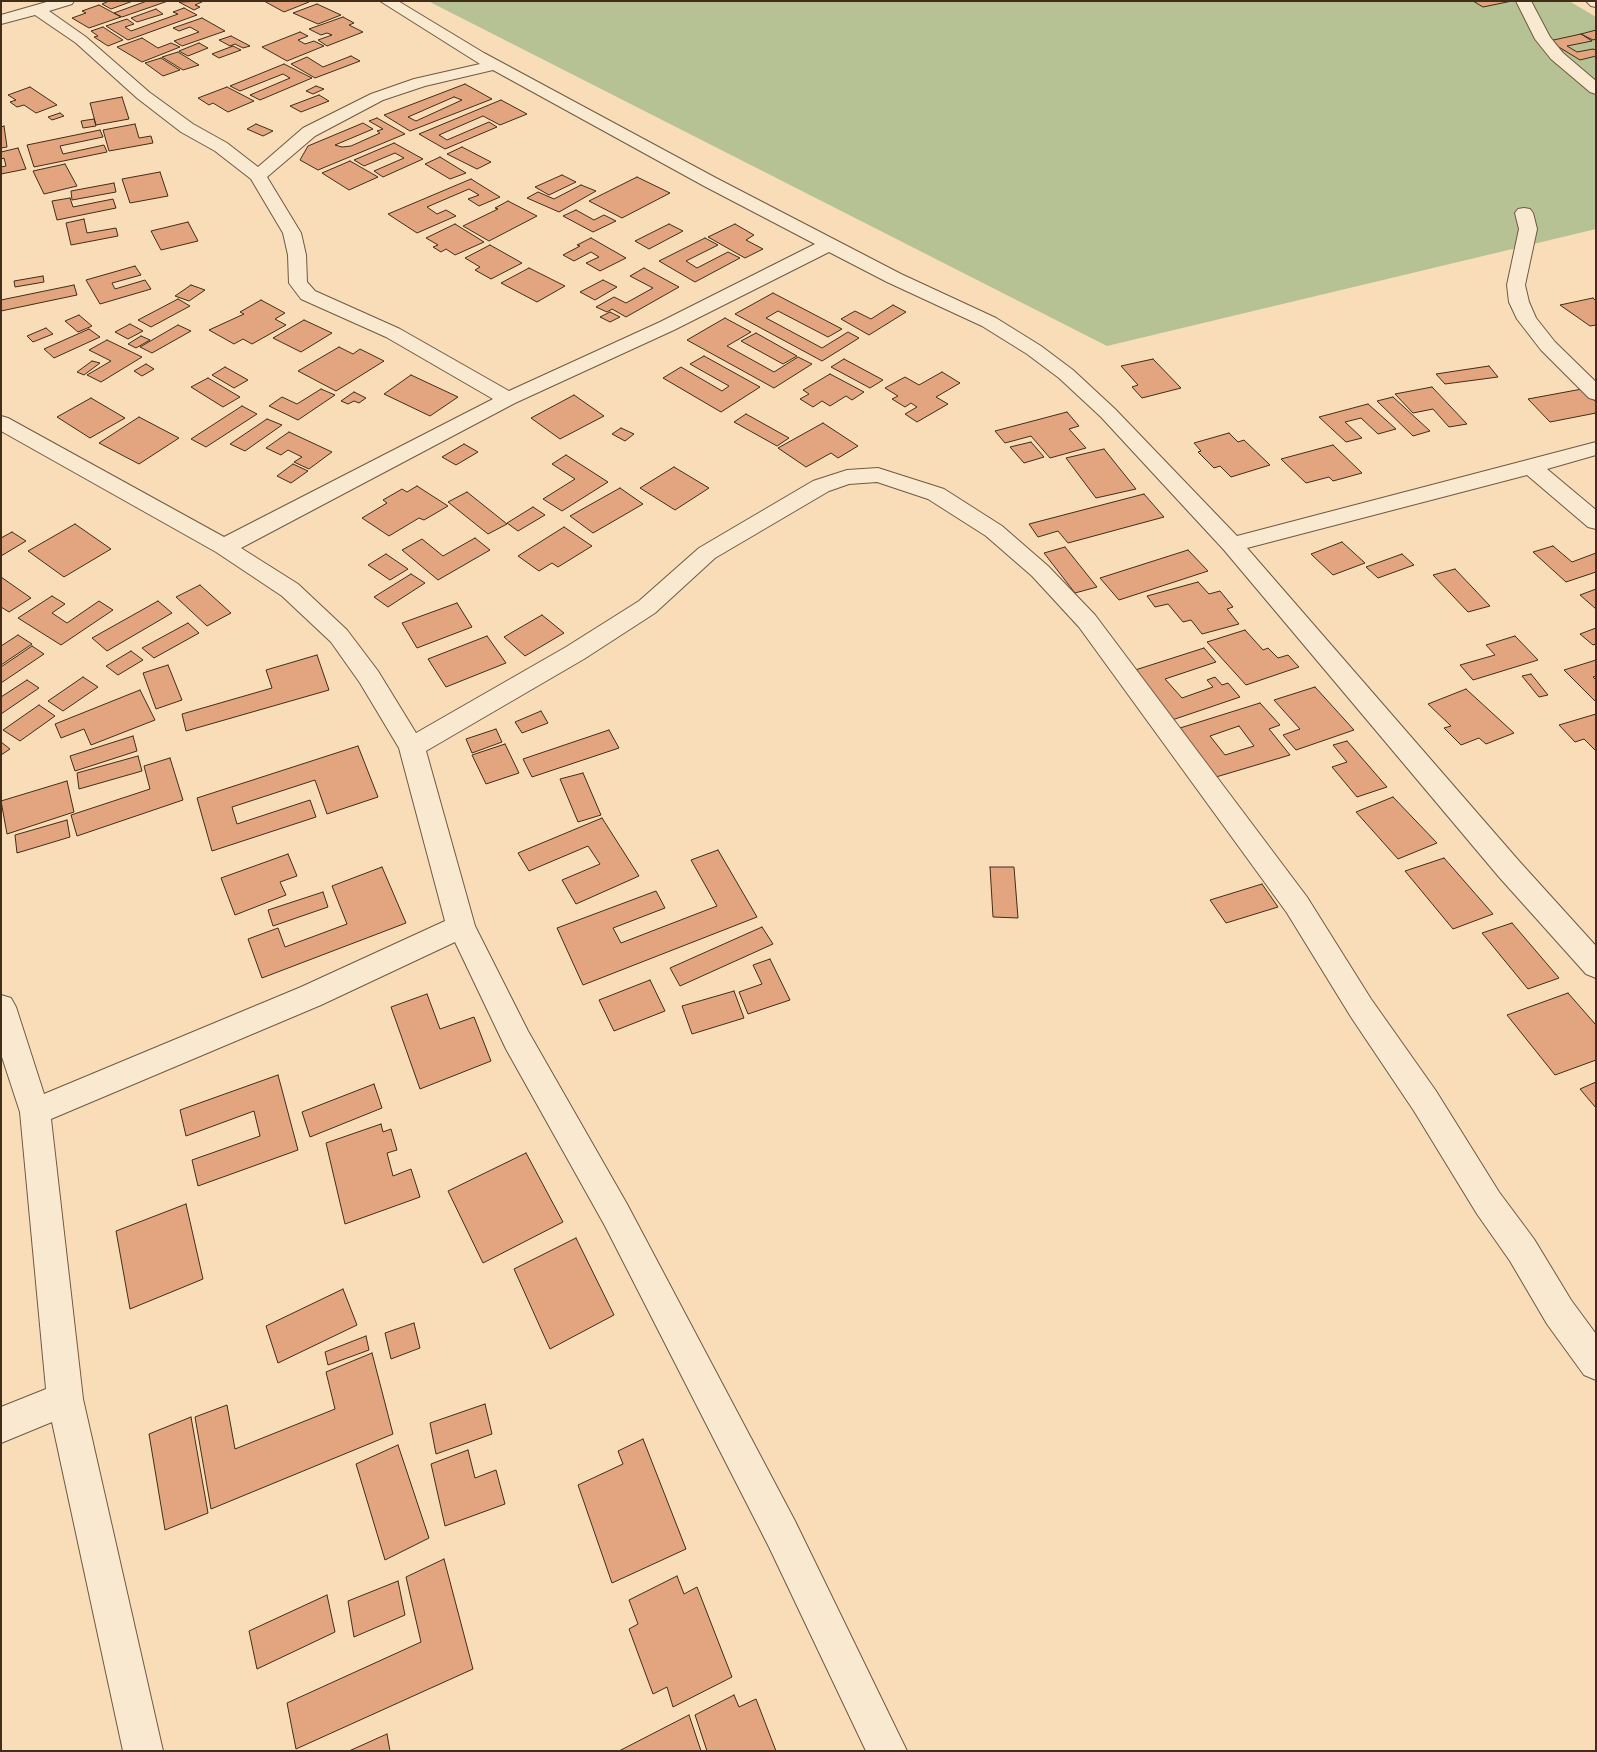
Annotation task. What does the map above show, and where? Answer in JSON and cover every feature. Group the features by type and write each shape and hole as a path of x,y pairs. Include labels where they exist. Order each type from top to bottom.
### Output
{"street":[{"path":"1,20 67,1"},
{"path":"387,1 495,65 830,244 989,322 1050,362 1108,413 1232,545 1502,862 1596,966"},
{"path":"1524,1 1543,39 1557,56 1594,85"},
{"path":"1538,26 1544,8"},
{"path":"38,10 81,40 143,94 187,128 221,147 258,176 292,233 297,255 298,283 308,295 393,333 508,399"},
{"path":"258,176 309,132 377,97 420,82 495,65"},
{"path":"1524,213 1528,229 1527,242 1521,257 1516,285 1519,302 1527,320 1548,346 1596,394"},
{"path":"224,546 508,399 667,326 830,244"},
{"path":"1,422 224,546 290,590 339,636 369,677 412,748 461,926 517,1040 616,1214 763,1498 887,1751"},
{"path":"1232,545 1531,468 1596,448"},
{"path":"1531,468 1596,522"},
{"path":"412,748 575,653 647,608 707,553 821,486 847,477 878,475 936,494 994,531 1040,571 1087,621 1298,905 1360,1008 1425,1101 1488,1203 1522,1250 1559,1312 1596,1363"},
{"path":"35,1112 311,996 461,926"},
{"path":"1,1007 35,1112 65,1399 143,1751"},
{"path":"1,1425 65,1399"}],"green space":[{"path":"428,1 1569,1 1596,17 1596,229 1107,346"}],"building":[{"path":"109,1 133,1 111,9 102,4"},
{"path":"147,1 168,1 122,17 114,13"},
{"path":"204,1 195,5 200,7 194,10 179,2"},
{"path":"264,1 307,1 309,2 284,12"},
{"path":"1473,1 1512,1 1483,7"},
{"path":"317,4 341,15 318,24 293,13"},
{"path":"99,5 121,17 89,28 72,18 86,13 82,11"},
{"path":"184,8 197,15 128,40 106,26 127,19 134,24 125,27 131,31 178,14 173,12"},
{"path":"156,9 163,14 137,22 131,18"},
{"path":"343,17 354,23 349,25 363,32 327,46 318,40 332,35 327,33 321,35 309,29"},
{"path":"202,18 225,31 182,46 174,41 199,32 190,27 179,31 173,28"},
{"path":"103,27 123,40 108,46 94,37 98,36 91,31"},
{"path":"1596,30 1596,39 1593,40 1581,34"},
{"path":"300,32 308,36 298,40 305,44 314,41 324,46 287,61 262,47"},
{"path":"1581,34 1592,41 1567,46 1577,52 1596,50 1596,56 1580,60 1549,41"},
{"path":"231,36 250,46 243,48 235,44 230,46 219,40"},
{"path":"142,38 158,48 171,43 180,47 142,62 117,47"},
{"path":"199,43 208,48 188,56 179,51"},
{"path":"233,46 241,50 219,58 212,54"},
{"path":"178,52 199,65 183,70 162,57"},
{"path":"351,56 360,61 315,78 291,64 307,57 323,67"},
{"path":"161,58 180,70 163,76 145,63"},
{"path":"284,64 312,78 260,100 250,95 290,78 283,74 240,91 230,86"},
{"path":"465,84 492,99 410,131 384,115","holes":["454,97 462,100 416,121 408,117"]},
{"path":"316,86 324,89 313,94 306,91"},
{"path":"30,87 57,105 36,113 24,105 17,107 10,102 16,100 8,95"},
{"path":"227,87 254,101 228,112 213,103 209,105 198,98"},
{"path":"319,95 329,101 301,112 290,106"},
{"path":"122,97 129,119 96,125 90,103"},
{"path":"501,100 527,114 500,125 483,116 439,135 447,140 489,122 497,127 445,149 419,134"},
{"path":"60,113 64,116 52,120 48,117"},
{"path":"377,118 405,134 318,170 300,160 308,146 363,123 373,129 335,145 342,147 351,146 380,133 377,131 383,129 369,121"},
{"path":"94,119 96,126 83,128 81,121"},
{"path":"135,124 139,138 151,136 153,143 109,151 103,130"},
{"path":"256,124 273,131 263,136 247,129"},
{"path":"4,126 7,147 1,148 1,127"},
{"path":"100,130 103,137 60,146 63,154 104,145 107,152 34,167 27,145"},
{"path":"394,143 423,159 383,177 374,171 404,158 395,153 364,166 354,160"},
{"path":"462,147 491,162 477,169 447,154"},
{"path":"18,148 26,169 1,174 1,167 6,166 4,158 1,159 1,152"},
{"path":"440,157 466,173 450,179 425,164"},
{"path":"350,161 378,177 349,190 322,173"},
{"path":"65,164 77,186 44,194 33,171"},
{"path":"160,172 168,196 130,203 122,179"},
{"path":"562,175 576,182 549,195 535,187"},
{"path":"637,177 670,193 622,218 589,201"},
{"path":"471,179 500,197 479,206 468,199 479,195 469,189 427,207 437,214 446,210 456,216 417,233 388,214"},
{"path":"114,183 116,192 72,200 71,191"},
{"path":"581,185 596,191 559,212 527,198 538,192 554,199"},
{"path":"70,198 73,207 113,199 116,208 57,220 52,201"},
{"path":"508,201 537,216 489,241 463,226 498,209 495,208"},
{"path":"576,210 594,220 604,215 616,221 593,232 563,216"},
{"path":"84,219 87,233 116,228 118,236 71,245 66,223"},
{"path":"188,222 198,241 161,250 151,231"},
{"path":"455,224 484,242 455,255 446,249 441,252 433,247 438,245 426,238"},
{"path":"669,224 683,231 649,249 635,241"},
{"path":"735,224 754,235 746,240 763,249 745,258 708,237"},
{"path":"591,238 626,258 600,271 586,263 599,257 591,252 574,261 563,255"},
{"path":"705,238 718,245 686,261 697,268 728,252 740,258 695,282 659,261"},
{"path":"490,245 522,263 491,279 475,270 480,267 465,258"},
{"path":"135,266 141,275 112,283 115,289 145,280 151,289 100,304 86,280"},
{"path":"529,268 565,286 537,302 501,283"},
{"path":"644,268 679,287 626,317 612,309 607,312 596,307 614,297 626,303 653,288 630,276"},
{"path":"43,276 44,282 15,287 14,281"},
{"path":"603,280 617,287 595,300 580,292"},
{"path":"74,285 77,295 1,311 1,300"},
{"path":"191,285 205,290 189,301 175,296"},
{"path":"773,293 842,329 828,337 778,311 766,318 822,348 848,332 859,338 822,361 735,314"},
{"path":"1593,298 1596,301 1596,325 1590,326 1560,305"},
{"path":"178,299 190,306 151,327 138,320"},
{"path":"261,300 285,313 275,319 286,325 252,344 243,339 234,344 209,330 244,314 240,312"},
{"path":"893,305 906,312 869,335 841,319 855,311 871,319"},
{"path":"610,312 620,317 610,322 600,317"},
{"path":"79,315 92,326 78,332 65,321"},
{"path":"725,318 751,332 727,346 774,372 798,357 812,364 774,388 687,340"},
{"path":"304,320 332,333 301,352 273,338"},
{"path":"130,324 143,331 128,339 115,332"},
{"path":"178,325 191,331 152,353 140,347"},
{"path":"46,328 53,334 33,342 27,336"},
{"path":"89,329 100,337 54,358 44,349"},
{"path":"756,333 797,356 783,364 741,341"},
{"path":"141,336 150,340 136,348 128,344"},
{"path":"107,340 142,357 101,382 87,375 111,361 89,350"},
{"path":"339,347 353,354 360,349 384,361 336,391 298,371"},
{"path":"704,356 760,387 721,412 663,378 681,367 722,391 729,386 690,364"},
{"path":"844,359 883,380 870,388 831,367"},
{"path":"1153,359 1181,388 1142,398 1132,387 1138,385 1121,366"},
{"path":"92,361 100,363 84,375 77,372"},
{"path":"146,364 154,369 142,376 134,371"},
{"path":"1489,366 1498,377 1445,384 1436,374"},
{"path":"225,367 248,380 234,388 212,375"},
{"path":"942,372 960,383 936,397 948,404 917,422 905,414 917,407 911,403 905,407 892,399 898,396 885,388 905,377 919,385"},
{"path":"830,374 864,392 852,400 846,396 830,406 822,401 813,407 800,399 809,394 803,390"},
{"path":"411,375 458,397 430,416 384,394"},
{"path":"208,378 240,397 223,407 191,387"},
{"path":"1432,387 1467,424 1449,427 1433,409 1413,413 1395,394"},
{"path":"321,389 335,395 298,420 269,406 282,397 297,404"},
{"path":"1582,389 1596,402 1596,413 1550,422 1528,399"},
{"path":"354,392 366,398 359,403 354,401 348,404 341,401"},
{"path":"574,395 604,416 560,439 531,418"},
{"path":"1393,397 1430,431 1413,436 1377,401"},
{"path":"91,398 125,418 90,438 57,417"},
{"path":"1368,404 1396,429 1378,434 1361,418 1345,422 1362,438 1346,442 1319,417"},
{"path":"242,406 257,414 206,447 191,439"},
{"path":"1067,412 1079,426 1069,429 1086,448 1050,458 1031,436 1005,443 995,431"},
{"path":"746,414 789,438 777,446 734,422"},
{"path":"139,417 179,438 139,464 99,443"},
{"path":"267,419 282,425 245,451 230,444"},
{"path":"823,423 858,446 838,458 831,453 806,467 778,448"},
{"path":"621,428 634,434 625,441 612,434"},
{"path":"289,432 332,452 309,469 294,462 302,457 288,450 281,455 266,448"},
{"path":"1229,433 1238,442 1244,440 1270,465 1231,477 1220,466 1214,468 1198,452 1201,451 1194,443"},
{"path":"1031,442 1044,457 1024,463 1010,447"},
{"path":"464,444 478,452 456,465 442,457"},
{"path":"1333,445 1362,473 1333,481 1329,477 1306,483 1281,459"},
{"path":"1104,449 1136,489 1096,498 1066,458"},
{"path":"566,455 608,482 562,511 543,499 575,479 552,464"},
{"path":"293,464 308,471 291,483 277,476"},
{"path":"674,467 709,488 675,510 640,488"},
{"path":"417,486 448,506 424,520 419,518 389,536 362,518 387,503 383,500 402,489 407,492"},
{"path":"620,488 643,504 593,533 570,516"},
{"path":"467,492 507,524 488,534 448,502"},
{"path":"1144,494 1164,517 1068,543 1058,531 1038,537 1029,524"},
{"path":"533,507 545,515 518,531 507,523"},
{"path":"75,524 111,549 64,577 28,551"},
{"path":"564,527 592,546 558,567 552,563 539,571 518,556"},
{"path":"12,532 26,541 1,556 1,538"},
{"path":"475,538 490,550 438,580 402,550 422,539 443,556"},
{"path":"1342,542 1365,563 1333,575 1311,554"},
{"path":"1553,546 1572,562 1596,553 1596,572 1566,582 1533,552"},
{"path":"1065,547 1097,587 1075,593 1044,553"},
{"path":"1188,550 1208,571 1119,600 1100,578"},
{"path":"386,554 408,569 390,580 368,565"},
{"path":"1402,554 1414,565 1378,578 1366,567"},
{"path":"1455,569 1490,606 1468,612 1433,575"},
{"path":"411,574 425,583 388,607 374,597"},
{"path":"1,577 31,598 9,612 1,607"},
{"path":"1198,582 1209,594 1220,591 1233,607 1227,609 1239,624 1202,634 1191,620 1183,622 1168,604 1155,607 1147,596"},
{"path":"200,585 231,613 207,626 176,597"},
{"path":"1596,589 1596,609 1580,595"},
{"path":"52,596 65,604 52,613 67,623 99,601 113,610 61,645 18,618"},
{"path":"158,601 172,613 107,651 92,638"},
{"path":"457,603 472,627 417,648 402,623"},
{"path":"542,615 564,633 525,656 504,637"},
{"path":"188,623 199,633 154,658 142,648"},
{"path":"1596,628 1596,644 1593,645 1580,634"},
{"path":"1245,630 1263,650 1268,648 1278,658 1288,655 1299,667 1246,685 1207,642"},
{"path":"18,635 32,644 1,665 1,646"},
{"path":"487,636 506,663 446,687 428,659"},
{"path":"1515,636 1538,660 1473,680 1460,665 1495,655 1486,645"},
{"path":"32,646 44,654 1,683 1,667"},
{"path":"1204,648 1216,662 1165,679 1182,698 1213,687 1207,680 1215,677 1222,685 1228,683 1240,697 1172,720 1132,671"},
{"path":"131,651 143,660 118,675 106,666"},
{"path":"317,655 329,690 186,731 182,714 272,688 266,670"},
{"path":"1596,660 1596,676 1593,677 1596,680 1596,702 1564,670"},
{"path":"168,665 182,700 156,709 143,673"},
{"path":"1531,674 1548,695 1539,697 1522,676"},
{"path":"83,677 98,687 63,711 48,701"},
{"path":"27,680 39,688 1,714 1,697"},
{"path":"1315,687 1354,730 1296,750 1283,735 1300,729 1274,700"},
{"path":"1466,689 1514,733 1486,744 1479,738 1461,745 1444,728 1451,726 1428,704"},
{"path":"140,690 155,720 91,745 84,729 61,738 55,724"},
{"path":"1260,703 1280,725 1269,729 1290,755 1216,777 1180,728","holes":["1239,726 1254,746 1225,755 1210,736"]},
{"path":"39,705 55,716 20,741 3,730"},
{"path":"541,711 548,723 522,733 515,722"},
{"path":"1596,714 1596,751 1584,739 1575,742 1559,725"},
{"path":"496,729 502,742 472,753 466,739"},
{"path":"609,730 619,748 532,777 523,759"},
{"path":"133,736 137,751 75,771 70,756"},
{"path":"1347,741 1387,787 1357,797 1332,767 1347,762 1333,745"},
{"path":"1,742 10,749 1,755"},
{"path":"505,744 519,773 486,784 472,755"},
{"path":"358,746 378,797 327,814 315,780 232,807 237,824 310,800 316,817 212,851 197,798"},
{"path":"138,756 142,771 79,789 77,773"},
{"path":"170,758 183,800 77,836 71,815 150,789 144,766"},
{"path":"583,773 601,815 578,822 560,779"},
{"path":"67,781 74,812 7,834 1,801"},
{"path":"1393,797 1437,843 1398,859 1356,812"},
{"path":"602,818 639,876 576,904 562,880 600,864 588,846 529,871 518,853"},
{"path":"67,820 70,837 17,853 15,835"},
{"path":"718,850 757,917 583,985 557,928 656,891 665,908 613,928 621,943 717,906 691,860"},
{"path":"288,854 297,876 280,882 286,895 235,915 221,878"},
{"path":"1444,858 1493,914 1453,929 1405,871"},
{"path":"382,867 406,923 262,978 248,939 278,928 285,947 347,924 332,886"},
{"path":"990,867 1014,867 1018,918 993,917"},
{"path":"1262,884 1278,907 1226,923 1210,900"},
{"path":"323,892 328,907 273,926 268,910"},
{"path":"1512,923 1559,978 1528,989 1482,933"},
{"path":"762,927 773,944 680,986 670,968"},
{"path":"770,959 790,1000 748,1014 739,992 762,984 753,965"},
{"path":"650,980 665,1011 614,1031 599,1000"},
{"path":"734,991 744,1018 692,1034 682,1006"},
{"path":"1568,993 1596,1025 1596,1060 1555,1075 1507,1015"},
{"path":"427,994 440,1029 474,1017 491,1061 420,1089 391,1007"},
{"path":"278,1075 298,1150 198,1186 192,1160 260,1136 254,1111 186,1136 180,1110"},
{"path":"1596,1082 1596,1108 1580,1089"},
{"path":"374,1084 382,1108 310,1137 302,1112"},
{"path":"381,1124 383,1132 391,1129 397,1150 387,1153 393,1176 411,1169 420,1197 345,1224 326,1143"},
{"path":"526,1153 563,1222 483,1263 448,1191"},
{"path":"186,1204 203,1279 130,1309 116,1231"},
{"path":"576,1238 614,1315 550,1349 514,1269"},
{"path":"343,1289 357,1325 278,1363 266,1326"},
{"path":"414,1323 420,1348 391,1359 385,1333"},
{"path":"366,1336 369,1350 328,1365 325,1352"},
{"path":"372,1353 393,1434 211,1509 195,1417 227,1405 235,1449 335,1409 326,1372"},
{"path":"485,1404 492,1434 436,1454 430,1423"},
{"path":"191,1417 208,1513 165,1530 149,1434"},
{"path":"643,1439 686,1549 612,1583 578,1485 623,1464 618,1451"},
{"path":"398,1445 429,1538 385,1560 356,1464"},
{"path":"468,1450 475,1478 496,1470 505,1504 445,1526 431,1464"},
{"path":"444,1559 473,1669 296,1749 287,1703 421,1642 406,1577"},
{"path":"677,1576 684,1594 697,1587 732,1677 673,1707 667,1687 653,1694 629,1629 638,1624 629,1600"},
{"path":"398,1581 405,1615 354,1637 348,1601"},
{"path":"327,1595 335,1632 257,1669 249,1631"},
{"path":"734,1695 739,1707 756,1699 776,1751 707,1751 695,1715"},
{"path":"689,1715 701,1751 619,1751"},
{"path":"387,1734 390,1751 349,1751"}]}
